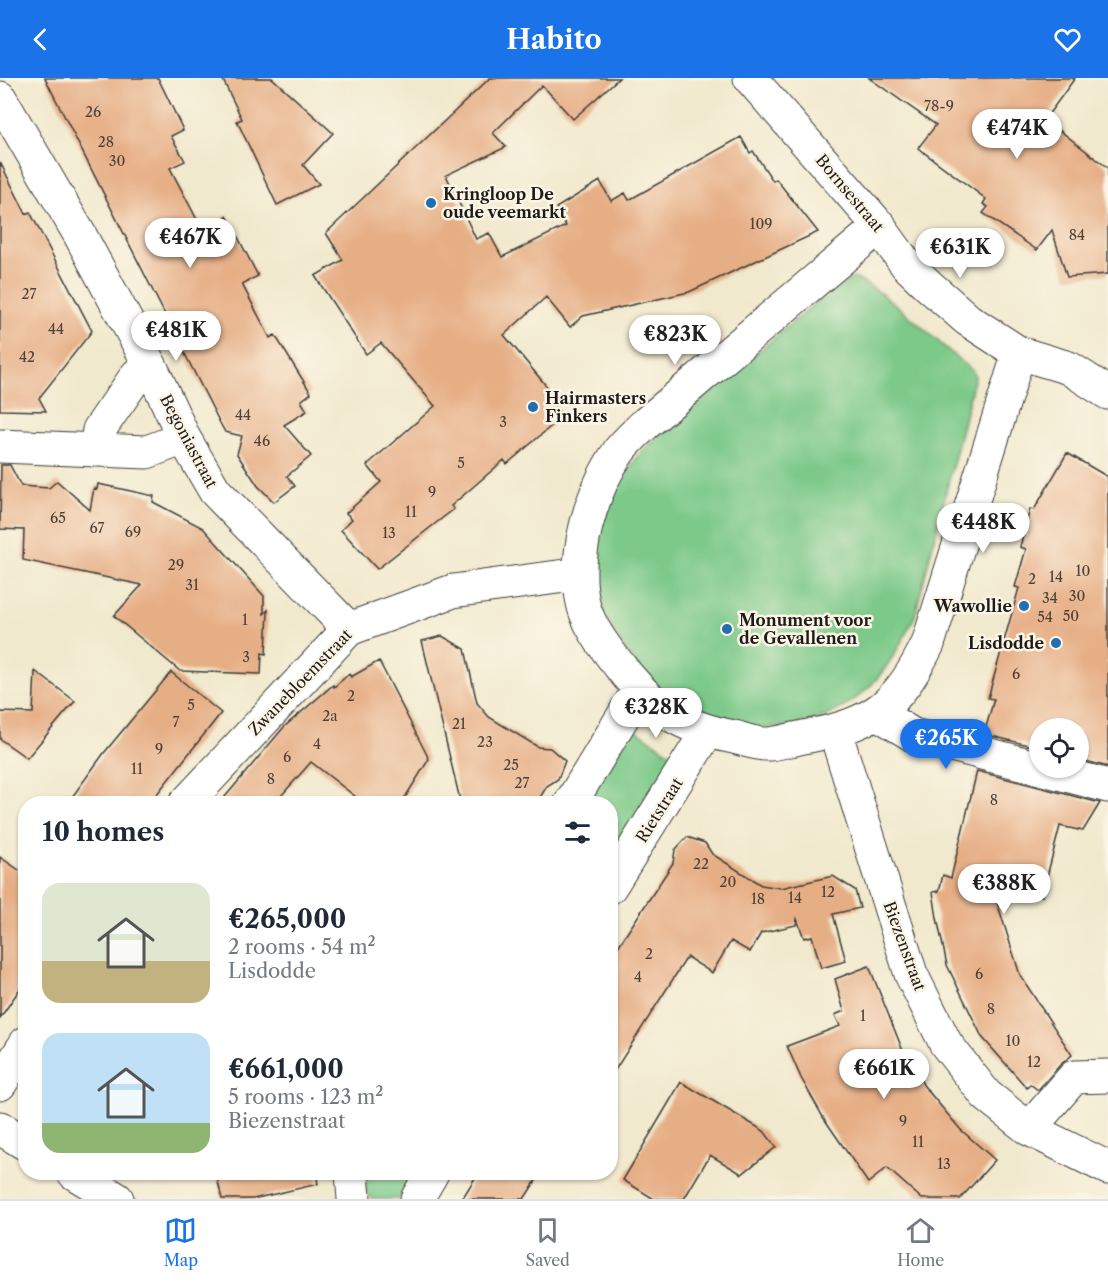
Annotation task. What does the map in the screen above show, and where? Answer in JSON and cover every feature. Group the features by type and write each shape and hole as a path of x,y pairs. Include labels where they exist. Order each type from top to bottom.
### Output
{"street":[{"name":"Bornsestraat","path":"750,78 880,226 906,264 968,320 1019,353 1069,368 1108,393"},
{"name":"Begoniastraat","path":"0,98 80,235 151,367 184,438 215,491 349,628"},
{"path":"880,226 644,424 619,451 599,489 584,537 580,574 584,608 604,646 639,690 671,718 707,732 768,744 835,731 877,713 910,680 928,644 1019,353"},
{"path":"96,449 99,430 137,375 151,367"},
{"path":"0,446 147,452 184,438"},
{"name":"Zwanebloemstraat","path":"192,796 349,628 453,591 580,574"},
{"path":"575,796 639,690"},
{"path":"877,713 913,735 1029,765"},
{"name":"Biezenstraat","path":"835,731 911,974 946,1044 986,1095 1029,1129 1108,1168"},
{"name":"Rietstraat","path":"618,874 707,732"},
{"path":"1078,778 1108,786"},
{"path":"0,1084 18,1056"},
{"path":"1029,1129 1074,1077 1108,1076"},
{"path":"0,1128 18,1139"},
{"path":"86,1180 117,1199"},
{"path":"353,1180 354,1199"},
{"path":"417,1199 428,1180"}],"green space":[{"path":"853,278 867,284 897,306 973,371 975,376 915,616 899,646 873,683 851,702 836,711 806,723 790,726 756,727 715,723 687,709 663,692 641,671 623,647 608,621 598,593 594,565 600,524 614,492 641,452 834,287"},
{"path":"632,727 676,757 618,853 618,796 587,796"},
{"path":"363,1180 415,1180 400,1199 372,1199 365,1191"}],"building":[{"path":"45,78 158,78 183,130 171,136 185,161 170,168 202,229 227,216 258,276 242,284 270,338 275,335 311,393 301,401 307,411 284,425 311,456 287,476 295,486 274,502 258,486 237,454 242,436 225,432 220,423"},
{"path":"222,78 272,78 333,133 303,165 319,184 277,205 237,121 242,119"},
{"path":"490,78 619,78 573,119 542,85 493,133 506,147 446,175 476,239 489,233 502,257 566,226 556,208 600,181 611,201 625,193 629,200 741,137 750,153 753,151 773,181 776,179 818,232 689,292 583,316 570,327 546,297 504,335 553,394 548,398 563,416 507,464 504,460 451,506 454,509 377,569 341,530 352,519 346,513 381,482 367,465 435,406 381,343 366,354 315,276 343,260 326,233"},
{"path":"869,78 1075,78 1045,119 1108,168 1108,274 1067,277 1052,230 1037,250 983,213 988,207 983,204 986,199 918,148 936,125"},
{"path":"0,162 26,214 30,212 92,331 39,398 46,411 0,410"},
{"name":"Lisdodde","path":"1067,453 1108,477 1108,767 1089,762 1089,718 1029,718 1029,745 984,734 994,699 988,698 1019,588 1015,587 1026,549 1020,547 1030,509 1034,510"},
{"path":"1,465 10,465 21,486 49,488 57,481 90,510 94,488 97,489 98,484 154,496 153,502 203,528 264,596 264,614 268,610 266,654 262,653 261,674 180,671 114,616 142,585 23,560 24,530 0,529"},
{"path":"442,636 465,649 477,703 489,717 538,747 550,748 565,761 558,779 547,786 541,796 459,796 422,641"},
{"path":"379,661 429,759 406,796 355,796 311,762 281,796 226,796 284,727 333,685 334,687 349,674 351,677"},
{"path":"35,671 75,701 27,758 0,739 0,712 33,713"},
{"path":"171,672 221,713 155,796 73,796 104,753"},
{"path":"977,771 1100,803 1083,831 1060,826 1042,896 991,883 1020,975 1072,1055 1038,1090 1030,1084 1027,1088 982,1037 947,965 937,918 933,892 939,891 943,875 951,878"},
{"path":"687,837 705,843 712,854 761,885 781,888 833,876 855,890 860,908 833,914 846,961 821,968 812,936 804,938 797,919 796,925 761,933 750,952 731,941 712,973 687,957 618,1065 618,947 673,863 675,850"},
{"path":"0,857 18,869 18,992 0,1018"},
{"path":"869,966 909,1066 912,1065 924,1086 960,1129 995,1160 960,1199 922,1199 887,1168 868,1183 823,1117 801,1078 787,1046 840,1026 835,1015 844,1011 835,979"},
{"path":"681,1082 764,1131 776,1147 742,1174 710,1155 684,1199 654,1199 623,1180"},
{"path":"218,1180 317,1180 318,1184 253,1199 222,1199"},
{"path":"474,1180 536,1180 524,1199 462,1199"}],"place":[{"name":"Kringloop De oude veemarkt","path":"431,203"},
{"name":"Hairmasters Finkers","path":"533,407"},
{"name":"Wawollie","path":"1024,606"},
{"name":"Monument voor de Gevallenen","path":"727,629"},
{"name":"Lisdodde","path":"1056,643"}]}
